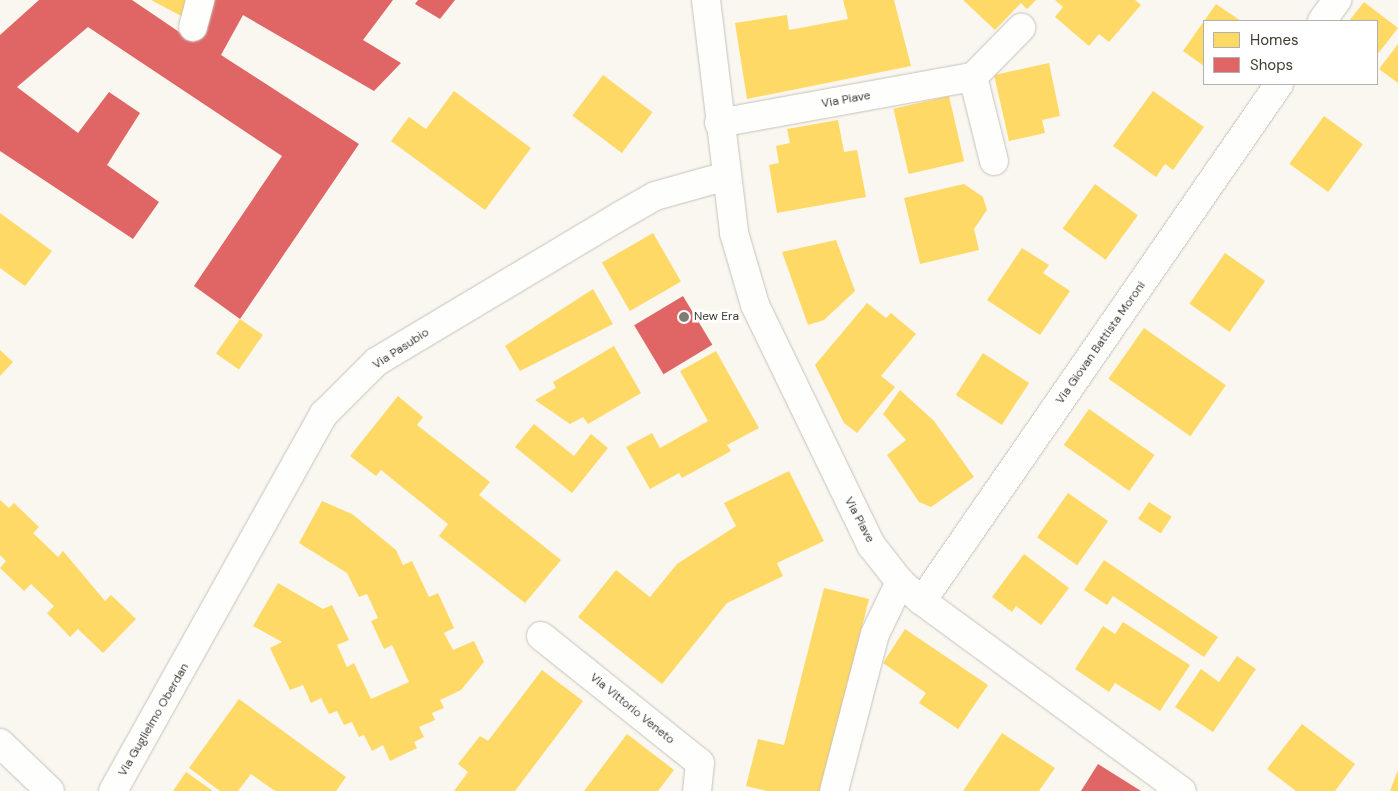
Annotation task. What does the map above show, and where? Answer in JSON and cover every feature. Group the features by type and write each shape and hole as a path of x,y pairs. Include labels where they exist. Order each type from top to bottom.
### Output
{"street":[{"path":"193,27 200,0"},
{"name":"Via Piave","path":"706,0 719,123 734,233 755,305 871,545 900,582 922,601 1182,791"},
{"path":"1323,20 1337,0"},
{"path":"994,161 973,77 1021,28"},
{"name":"Via Piave","path":"719,123 973,77"},
{"name":"Via Giovan Battista Moroni","path":"922,601 1278,85"},
{"name":"Via Pasubio","path":"194,649 324,414 376,362 655,196 726,176"},
{"path":"834,791 875,634 900,582"},
{"name":"Via Vittorio Veneto","path":"541,636 700,763 697,791"},
{"name":"Via Guglielmo Oberdan","path":"114,791 194,649"},
{"path":"0,743 50,791"}],"building: Homes":[{"path":"151,0 192,0 187,19"},
{"path":"843,0 894,0 911,66 747,99 735,23 787,15 789,30 848,19"},
{"path":"963,0 1036,0 1027,9 1021,3 995,30"},
{"path":"1055,0 1135,0 1141,5 1109,42 1099,34 1089,46 1055,17 1063,7"},
{"path":"1364,2 1398,28 1378,54 1378,20 1350,20"},
{"path":"1216,4 1240,20 1205,20"},
{"path":"1203,22 1203,65 1183,51"},
{"path":"1398,44 1398,83 1379,69"},
{"path":"1049,63 1060,116 1042,120 1045,133 1009,141 994,75"},
{"path":"603,75 653,112 622,153 572,116"},
{"path":"454,91 531,148 485,210 391,141 409,117 426,129"},
{"path":"1153,91 1204,127 1173,170 1165,164 1156,177 1113,146"},
{"path":"949,96 964,161 909,174 893,109"},
{"path":"1324,116 1363,144 1328,192 1289,164"},
{"path":"838,120 844,152 857,150 866,197 777,213 769,165 779,163 776,146 790,143 787,129"},
{"path":"964,184 983,197 987,210 974,229 979,250 920,264 904,198"},
{"path":"1095,184 1138,215 1106,260 1063,228"},
{"path":"0,213 52,251 25,286 0,268"},
{"path":"653,233 681,281 630,311 602,262"},
{"path":"836,240 855,291 824,320 808,325 782,252"},
{"path":"1022,248 1049,265 1043,273 1070,291 1040,335 987,300"},
{"path":"1225,253 1265,281 1230,332 1189,304"},
{"path":"593,289 613,324 520,371 505,346"},
{"path":"867,303 886,318 891,313 916,334 881,376 895,387 857,433 844,423 815,365"},
{"path":"240,319 263,335 239,369 216,353"},
{"path":"1144,328 1226,385 1190,436 1108,379"},
{"path":"614,346 641,393 588,424 583,417 570,424 535,400 556,388 553,382"},
{"path":"0,350 13,362 0,376"},
{"path":"716,351 759,428 727,445 731,451 682,478 679,473 650,489 626,447 652,433 660,448 708,421 680,371"},
{"path":"983,353 1029,383 1002,425 956,395"},
{"path":"900,390 934,421 974,477 931,507 919,502 887,455 906,440 883,414"},
{"path":"398,396 423,417 417,425 490,482 479,495 561,560 525,603 439,536 448,524 381,470 376,476 350,456"},
{"path":"1089,409 1155,455 1129,491 1064,445"},
{"path":"534,424 574,456 591,434 608,448 572,493 515,447"},
{"path":"789,471 824,541 777,563 783,576 727,603 662,684 578,617 616,570 650,597 677,564 736,526 724,503"},
{"path":"1068,493 1108,521 1077,565 1037,537"},
{"path":"0,500 9,508 14,503 39,527 33,533 58,557 63,551 105,601 111,595 136,619 103,653 78,629 70,637 47,613 54,606 31,584 24,591 0,568 6,561 0,555"},
{"path":"322,501 352,514 396,550 403,565 412,561 429,597 438,593 454,628 444,633 453,650 474,641 484,662 461,690 440,700 444,708 432,713 435,720 419,727 424,737 414,742 417,748 390,761 383,745 372,751 364,735 359,737 352,722 344,725 337,711 329,714 321,698 311,703 303,685 290,690 270,648 282,642 253,626 278,583 323,609 332,605 349,640 337,645 347,667 354,663 371,699 409,682 392,645 384,649 371,621 378,618 367,594 359,597 347,573 299,543"},
{"path":"1149,502 1172,517 1161,533 1138,519"},
{"path":"1024,554 1069,588 1041,625 1016,606 1012,612 992,597"},
{"path":"1104,560 1218,637 1204,657 1113,596 1107,605 1084,590"},
{"path":"824,588 869,599 821,791 767,791 746,786 758,739 784,745"},
{"path":"1123,622 1190,665 1160,711 1115,683 1109,692 1075,669 1103,626 1115,634"},
{"path":"905,629 988,685 958,729 919,703 926,693 883,663"},
{"path":"1237,656 1256,669 1213,732 1175,707 1201,669 1219,682"},
{"path":"542,670 583,701 515,791 454,791 468,772 458,764 480,736 488,741"},
{"path":"239,699 346,777 336,791 275,791 251,774 238,791 220,791 189,768"},
{"path":"1302,724 1355,764 1335,791 1296,791 1267,769"},
{"path":"1002,733 1055,768 1039,791 963,791"},
{"path":"627,734 674,770 658,791 584,791"},
{"path":"1398,770 1398,791 1390,791"},
{"path":"186,772 213,791 173,791"}],"building: Shops":[{"path":"39,0 132,0 194,42 206,0 393,0 363,40 401,63 374,91 243,15 221,55 359,144 240,319 194,286 282,156 88,27 17,87 78,133 109,92 140,113 107,165 159,202 133,239 0,151 0,35"},
{"path":"418,0 455,0 440,19 415,4"},
{"path":"683,296 712,345 663,374 634,325"},
{"path":"1098,764 1141,791 1081,791"}],"place":[{"name":"New Era","path":"684,317"}]}
